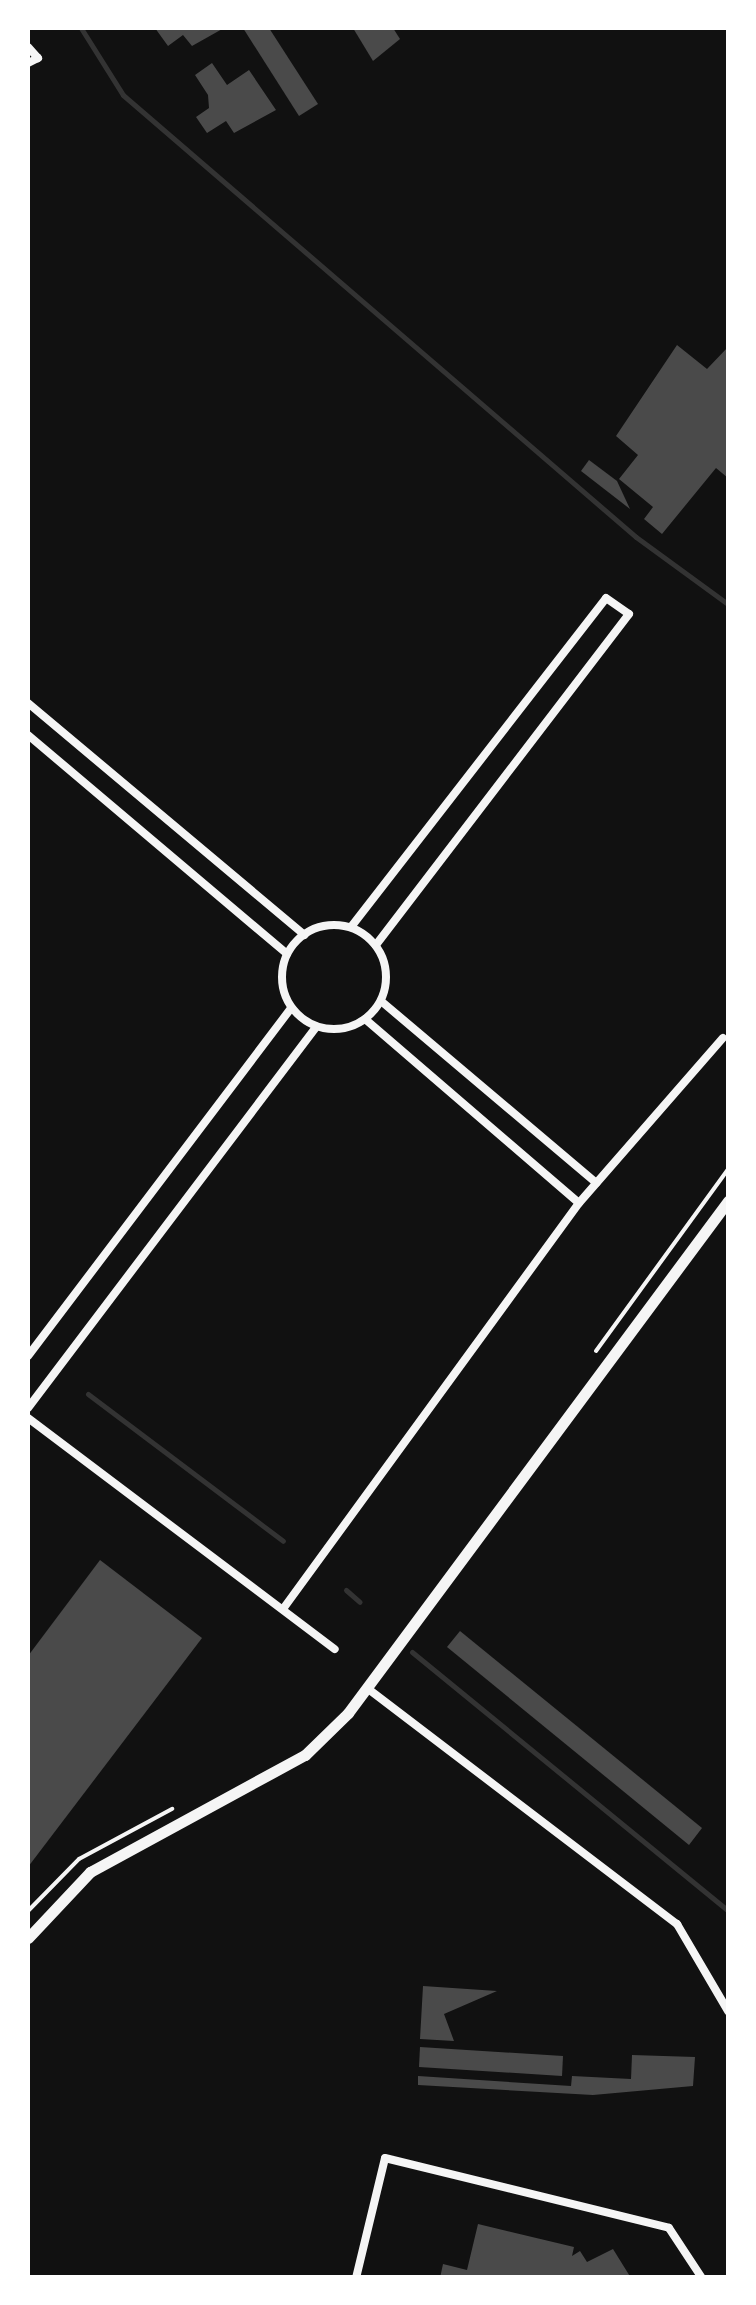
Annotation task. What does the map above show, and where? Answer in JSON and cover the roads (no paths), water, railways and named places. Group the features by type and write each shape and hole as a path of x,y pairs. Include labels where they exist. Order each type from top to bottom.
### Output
{"main road":[{"path":"28,1938 90,1872 305,1755 368,1688 728,1201"}],"street":[{"path":"28,46 38,58 28,63"},
{"path":"351,928 606,598 629,614 376,945"},
{"path":"28,703 304,934"},
{"path":"28,735 287,954"},
{"path":"351,928 376,945 386,972 381,1000 365,1020 316,1026 291,1008 282,982 287,954 304,934 351,928"},
{"path":"381,1000 596,1182"},
{"path":"28,1356 291,1008"},
{"path":"365,1020 580,1203"},
{"path":"28,1408 316,1026"},
{"path":"284,1609 596,1182 723,1038"},
{"path":"28,1418 335,1649"},
{"path":"368,1688 677,1924 728,2011"},
{"path":"356,2278 385,2158 669,2228 702,2278"}],"waterway":[{"path":"81,28 123,95 636,537 728,604"},
{"path":"88,1394 283,1541"},
{"path":"346,1590 360,1602"},
{"path":"412,1652 728,1911"}]}
